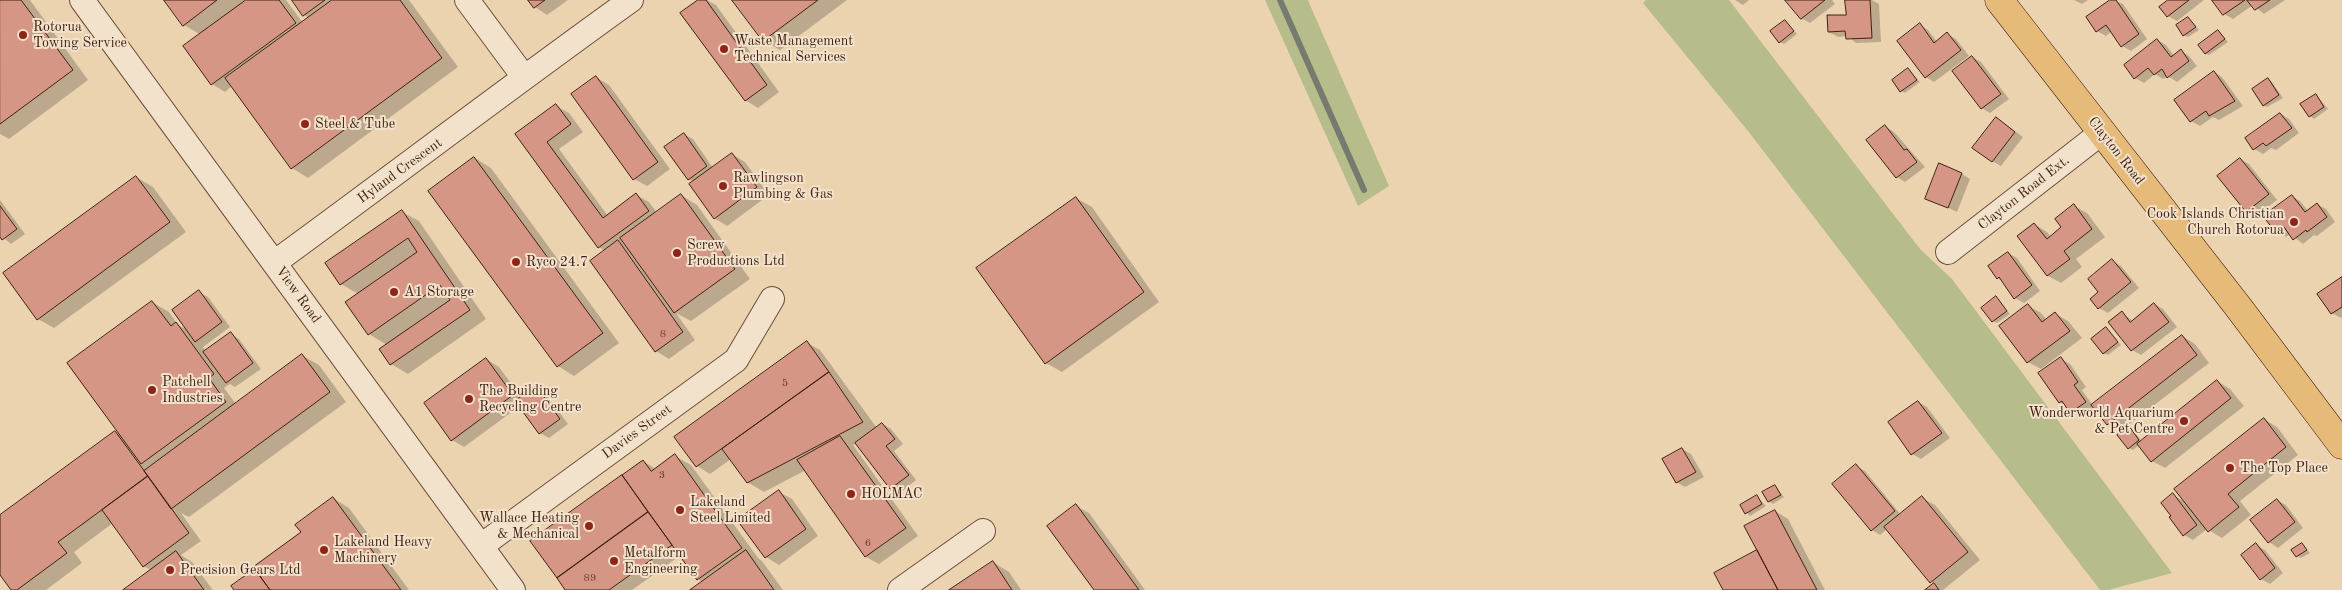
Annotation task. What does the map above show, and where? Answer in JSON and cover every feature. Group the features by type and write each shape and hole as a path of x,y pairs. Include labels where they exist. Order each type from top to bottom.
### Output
{"main road":[{"name":"Clayton Road","path":"1999,0 2239,308 2342,445"}],"street":[{"name":"View Road","path":"82,0 513,590"},
{"path":"468,0 524,77"},
{"name":"Hyland Crescent","path":"274,263 631,0"},
{"name":"Clayton Road Ext.","path":"1948,252 2101,133"},
{"name":"Davies Street","path":"481,546 736,360 772,299"},
{"path":"900,590 982,531"}],"green space":[{"path":"1265,0 1308,0 1389,186 1358,206"},
{"path":"1646,0 1729,0 1920,249 1952,279 2172,573 2108,590 2100,590 1748,131 1643,3"}],"building":[{"name":"Rotorua Towing Service","path":"0,0 21,0 73,70 0,124"},
{"path":"164,0 217,0 183,26"},
{"path":"246,0 279,0 296,23 211,85 183,46"},
{"path":"292,0 325,0 303,16"},
{"name":"Steel & Tube","path":"332,0 400,0 442,58 291,169 225,78"},
{"path":"528,0 545,0 534,8"},
{"name":"Waste Management Technical Services","path":"698,0 706,0 767,85 745,101 680,13"},
{"path":"732,0 818,0 763,41"},
{"path":"1785,0 1825,0 1801,19"},
{"path":"1845,0 1870,0 1872,38 1846,39 1845,31 1828,32 1827,15 1846,15"},
{"path":"2110,0 2116,0 2139,34 2121,47 2106,25 2096,32 2086,17"},
{"path":"2168,0 2189,0 2167,17 2159,7"},
{"path":"2212,0 2245,0 2223,15"},
{"path":"2247,0 2270,0 2255,10"},
{"path":"2188,17 2196,27 2183,36 2176,25"},
{"path":"1785,20 1794,31 1779,43 1770,31"},
{"path":"1920,23 1934,43 1947,32 1961,50 1925,78 1897,41"},
{"path":"2218,30 2225,39 2205,54 2198,45"},
{"path":"2157,39 2171,57 2181,49 2189,61 2167,78 2162,69 2154,75 2148,68 2134,79 2124,65"},
{"path":"1972,56 2001,94 1981,109 1952,71"},
{"path":"1908,68 1917,80 1900,92 1892,80"},
{"path":"2214,71 2235,101 2209,116 2206,111 2190,122 2174,100"},
{"path":"596,76 658,162 633,180 571,94"},
{"path":"2268,78 2279,95 2263,106 2252,89"},
{"path":"2316,94 2324,107 2309,117 2300,104"},
{"path":"556,104 571,124 547,142 603,218 636,193 649,211 598,248 515,134"},
{"path":"2280,113 2292,128 2266,146 2263,143 2253,150 2245,138"},
{"path":"1996,117 2015,132 1992,162 1972,148"},
{"path":"1885,125 1904,150 1907,149 1917,162 1896,178 1866,140"},
{"path":"684,133 707,166 688,180 664,147"},
{"name":"Rawlingson Plumbing & Gas","path":"732,153 757,187 714,219 689,184"},
{"name":"Ryco 24.7","path":"474,157 603,333 557,367 428,191"},
{"path":"2240,158 2269,194 2246,212 2217,176"},
{"path":"1939,163 1962,173 1948,208 1925,199"},
{"path":"136,176 170,222 37,320 3,273"},
{"name":"Screw Productions Ltd","path":"681,194 735,269 674,313 620,238"},
{"name":"Cook Islands Christian Church Rotorua","path":"2292,195 2305,212 2317,203 2327,217 2293,240 2284,227 2276,233 2263,216"},
{"path":"1076,197 1144,292 1045,364 976,268"},
{"path":"2074,204 2092,229 2064,251 2070,259 2047,276 2017,236 2034,223 2047,239 2061,227 2055,219"},
{"path":"0,206 17,229 2,240 0,237"},
{"name":"A1 Storage","path":"402,210 470,310 390,365 379,349 450,300 440,285 368,335 345,302 417,252 408,238 340,285 325,263"},
{"path":"618,240 683,332 655,352 590,261"},
{"path":"2008,252 2032,285 2014,299 1999,277 1997,279 1988,266"},
{"path":"2112,259 2131,282 2098,309 2090,299 2098,292 2088,279"},
{"path":"2342,277 2342,307 2331,314 2317,294"},
{"path":"199,290 222,322 195,342 172,310"},
{"path":"1996,296 2007,311 1992,322 1981,308"},
{"name":"Patchell Industries","path":"152,301 171,326 176,322 214,374 209,378 226,402 141,464 67,363"},
{"path":"2154,303 2169,322 2131,351 2108,322 2122,311 2130,322"},
{"path":"2028,304 2042,322 2055,312 2070,331 2027,363 1999,326"},
{"path":"2106,327 2118,342 2103,354 2091,339"},
{"path":"231,332 253,363 226,383 203,352"},
{"path":"2182,335 2197,355 2107,425 2091,405"},
{"path":"807,341 829,372 696,467 674,437"},
{"path":"302,354 330,392 171,509 144,471"},
{"path":"2061,357 2078,382 2074,385 2086,402 2070,413 2062,401 2059,403 2038,373"},
{"name":"The Building Recycling Centre","path":"486,358 513,395 451,441 424,403"},
{"path":"829,372 863,422 747,483 722,449"},
{"name":"Wonderworld Aquarium & Pet Centre","path":"2217,380 2231,398 2151,462 2137,444"},
{"path":"536,386 560,419 539,434 515,401"},
{"path":"1918,401 1942,433 1911,455 1888,422"},
{"name":"The Top Place","path":"2264,418 2286,447 2228,494 2239,507 2208,532 2174,489"},
{"path":"882,423 895,439 886,446 909,475 890,489 855,443"},
{"path":"2129,426 2139,440 2128,449 2117,435"},
{"path":"115,431 148,476 58,542 67,553 17,590 11,590 0,575 0,515"},
{"name":"HOLMAC","path":"840,436 906,528 865,557 797,460"},
{"path":"1682,448 1696,472 1676,483 1662,459"},
{"name":"Lakeland Steel Limited","path":"675,454 742,548 697,580 622,475 643,460 651,471"},
{"path":"1856,464 1895,511 1871,531 1832,484"},
{"name":"Wallace Heating & Mechanical","path":"622,475 648,512 557,578 530,541"},
{"path":"148,476 189,533 143,567 102,510"},
{"path":"1775,485 1781,495 1768,502 1762,492"},
{"path":"779,490 806,529 765,558 737,520"},
{"path":"2173,493 2197,525 2183,536 2161,503"},
{"path":"1757,495 1762,504 1745,514 1740,505"},
{"path":"1922,496 1968,552 1930,583 1884,527"},
{"name":"Lakeland Heavy Machinery","path":"333,497 401,590 270,590 253,567 301,532 295,525"},
{"path":"2277,499 2295,522 2268,543 2250,520"},
{"path":"1076,504 1139,590 1094,590 1047,526"},
{"path":"1775,510 1817,590 1778,590 1744,526"},
{"name":"Metalform Engineering","path":"648,512 672,545 609,590 565,590 557,578"},
{"path":"2256,543 2275,568 2260,580 2241,555"},
{"path":"2302,543 2307,550 2296,557 2291,550"},
{"path":"746,550 774,590 690,590"},
{"path":"1757,550 1778,590 1723,590 1714,573"},
{"name":"Precision Gears Ltd","path":"176,551 204,590 123,590"},
{"path":"993,561 1012,590 949,590"},
{"path":"255,569 270,590 234,590 231,586"},
{"path":"1934,583 1939,590 1925,590"}],"waterway":[{"path":"1280,0 1364,190"}],"place":[{"name":"Rotorua Towing Service","path":"23,35"},
{"name":"Waste Management Technical Services","path":"724,49"},
{"name":"Steel & Tube","path":"305,124"},
{"name":"Rawlingson Plumbing & Gas","path":"723,186"},
{"name":"Cook Islands Christian Church Rotorua","path":"2294,222"},
{"name":"Screw Productions Ltd","path":"677,253"},
{"name":"Ryco 24.7","path":"516,262"},
{"name":"A1 Storage","path":"394,292"},
{"name":"Patchell Industries","path":"152,390"},
{"name":"The Building Recycling Centre","path":"469,399"},
{"name":"Wonderworld Aquarium & Pet Centre","path":"2184,421"},
{"name":"The Top Place","path":"2230,468"},
{"name":"HOLMAC","path":"851,494"},
{"name":"Lakeland Steel Limited","path":"680,510"},
{"name":"Wallace Heating & Mechanical","path":"589,526"},
{"name":"Lakeland Heavy Machinery","path":"324,550"},
{"name":"Metalform Engineering","path":"614,561"},
{"name":"Precision Gears Ltd","path":"170,570"}]}
